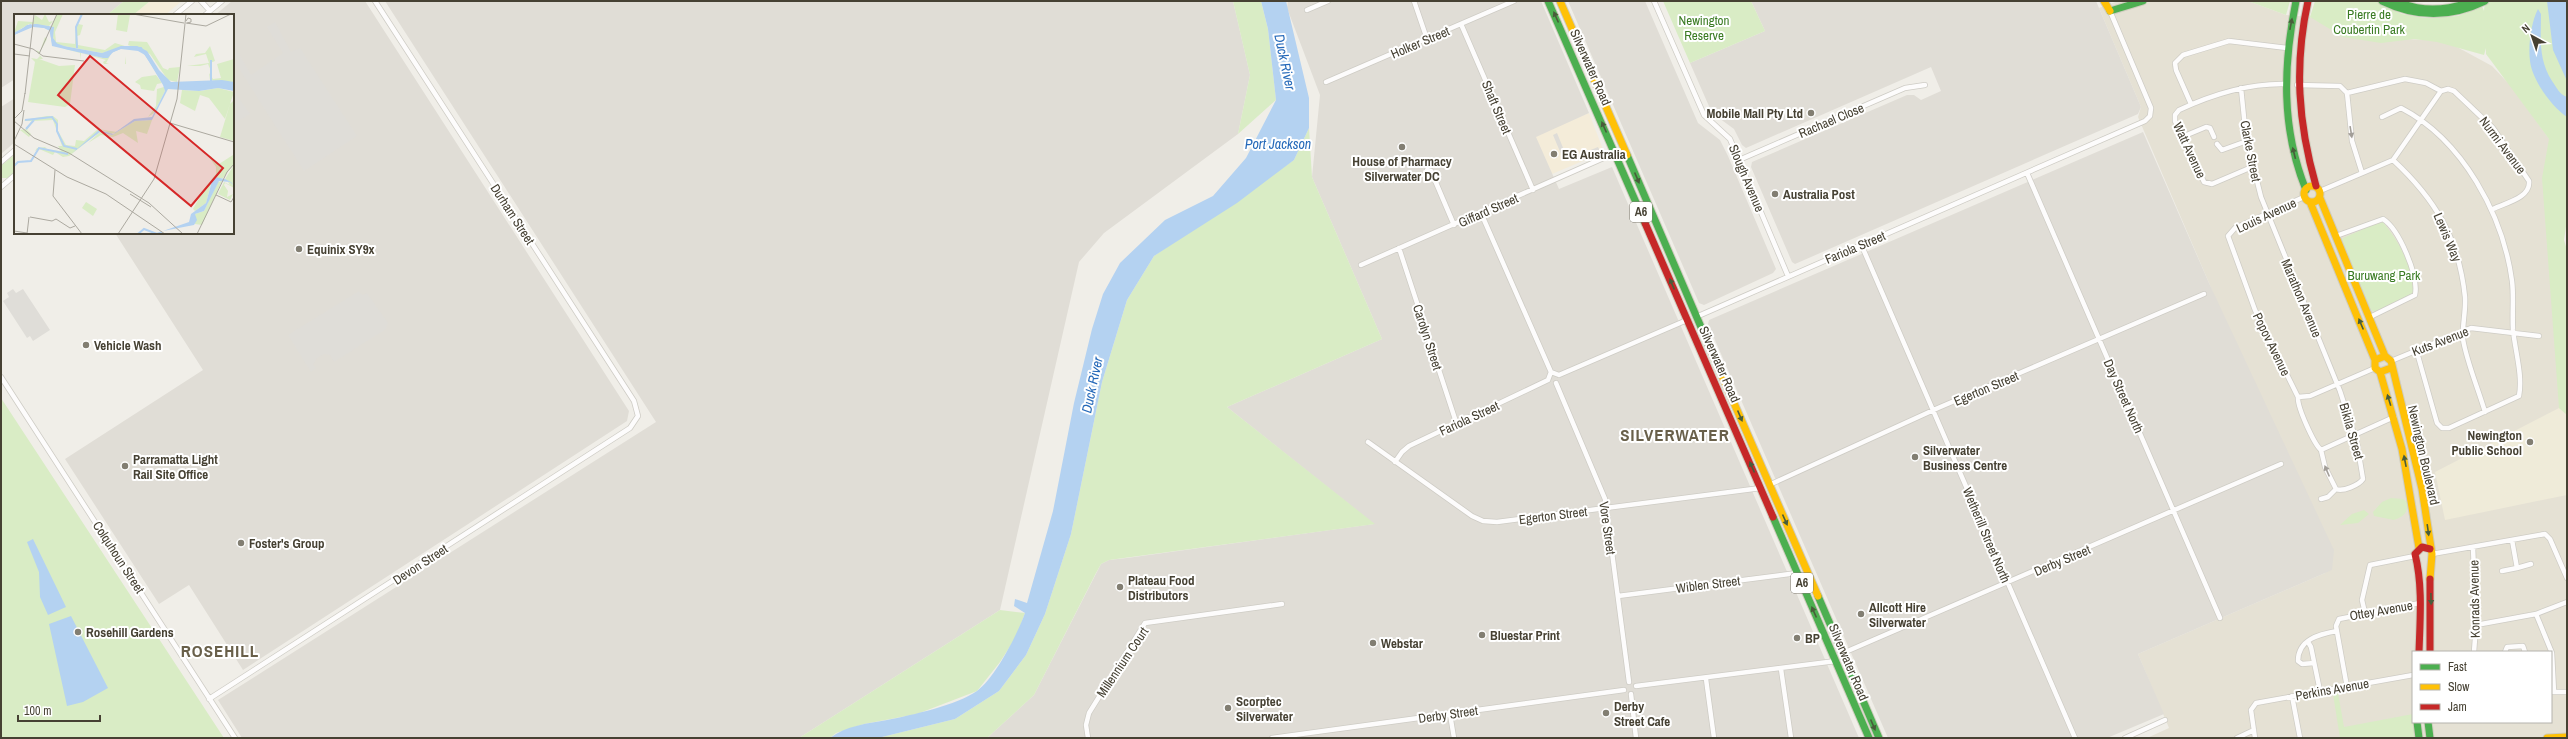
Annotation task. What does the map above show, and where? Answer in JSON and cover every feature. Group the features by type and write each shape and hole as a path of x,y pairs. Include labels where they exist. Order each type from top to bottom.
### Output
{"main road":[{"name":"Silverwater Road","path":"1548,1 1616,154 1869,738"},
{"name":"Silverwater Road","path":"1560,1 1879,738"},
{"path":"2106,2 2113,10 2128,7 2143,1"},
{"path":"2296,1 2288,48 2286,84 2291,140 2307,197 2376,360 2378,370 2391,364 2385,356 2336,236 2319,192 2302,135 2297,85 2299,43 2308,1"},
{"path":"2382,1 2403,11 2432,15 2454,13 2485,1"},
{"path":"2396,1 2413,8 2439,10 2454,8 2473,1"},
{"path":"2307,197 2319,192"},
{"path":"2307,197 2319,192"},
{"path":"2376,360 2385,356"},
{"name":"Newington Boulevard","path":"2391,364 2422,489 2431,554 2430,651"},
{"name":"Newington Boulevard","path":"2378,370 2394,417 2402,449 2419,548"},
{"path":"2417,559 2423,563 2431,554 2419,548 2417,559 2420,603 2419,651"},
{"path":"2417,723 2419,738"},
{"path":"2428,723 2430,738"},
{"path":"2547,738 2567,737"}],"street":[{"path":"176,14 192,1"},
{"path":"201,1 210,11"},
{"path":"214,7 218,1"},
{"path":"206,14 222,1"},
{"name":"Durham Street","path":"375,1 634,401 638,416 630,428"},
{"path":"1307,10 1328,1"},
{"path":"1414,1 1427,39"},
{"name":"Holker Street","path":"1326,82 1514,1"},
{"name":"Slough Avenue","path":"1654,1 1704,115 1728,136 1788,276"},
{"name":"Fariola Street","path":"1559,375 2142,123 2150,116 2151,108 2113,10"},
{"name":"Shaft Street","path":"1461,24 1532,190"},
{"path":"2286,84 2224,91 2192,104 2176,70 2175,63 2182,55 2229,41 2288,48"},
{"name":"Nurmi Avenue","path":"2347,93 2405,79 2426,82 2441,91 2448,88 2454,91 2496,132 2529,181 2529,187 2525,193 2493,209"},
{"name":"Rachael Close","path":"1739,160 1905,88 1925,85"},
{"path":"2297,85 2340,86 2347,93 2352,140 2362,173"},
{"name":"Clarke Street","path":"2241,88 2247,141 2252,167 2267,214"},
{"path":"2319,192 2392,160 2421,122 2441,91"},
{"name":"Watt Avenue","path":"2192,104 2179,110 2175,115 2175,121 2202,179 2209,184 2252,167"},
{"path":"2382,117 2402,108 2421,122 2446,143 2464,164 2493,209 2507,253 2512,282 2513,331 2519,396 2449,428 2439,426 2416,349"},
{"path":"2182,137 2206,127 2210,128 2214,137"},
{"path":"2217,144 2222,150 2247,141"},
{"path":"1,162 14,151"},
{"name":"Giffard Street","path":"1361,265 1616,154"},
{"name":"Lewis Way","path":"2392,160 2417,183 2434,205 2452,239 2463,282 2465,309 2464,340 2485,412"},
{"path":"1427,170 1431,171 1454,224"},
{"name":"Day Street North","path":"2027,173 2220,618"},
{"path":"1,187 14,176"},
{"name":"Louis Avenue","path":"2229,233 2235,228 2307,197"},
{"path":"1481,213 1551,372 1559,375 1556,383 1548,380 1548,375 1551,372"},
{"name":"Marathon Avenue","path":"2267,214 2337,383"},
{"path":"2336,236 2383,219 2397,236 2408,259 2415,284 2415,295 2370,317"},
{"name":"Popov Avenue","path":"2229,233 2228,240 2255,310 2298,397 2299,406 2314,442 2321,451 2325,467 2336,489"},
{"name":"Wetherill Street North","path":"1861,244 2075,738"},
{"name":"Carolyn Street","path":"1399,248 1457,425"},
{"name":"Egerton Street","path":"1769,485 1933,411 2204,294"},
{"name":"Kuts Avenue","path":"2391,364 2416,349 2464,329 2513,331 2538,336"},
{"path":"2298,397 2310,396 2337,383 2378,370"},
{"name":"Colquhoun Street","path":"1,376 209,699 236,738"},
{"name":"Fariola Street","path":"1395,462 1405,448 1457,425 1548,380"},
{"name":"Vore Street","path":"1556,383 1602,490 1606,509 1629,682"},
{"name":"Bikila Street","path":"2336,489 2343,490 2363,479 2354,435 2337,383"},
{"path":"2321,451 2394,417"},
{"name":"Devon Street","path":"209,699 630,428"},
{"name":"Egerton Street","path":"1368,442 1472,516 1483,521 1497,522 1761,488"},
{"name":"Derby Street","path":"1843,653 2008,584 2281,464"},
{"path":"2321,499 2328,497 2336,489"},
{"path":"2431,554 2540,534 2546,535 2567,578"},
{"path":"2512,540 2517,568"},
{"name":"Konrads Avenue","path":"2473,547 2476,625 2474,651"},
{"path":"2365,613 2362,597 2370,565 2417,559"},
{"path":"2502,571 2531,564"},
{"name":"Wiblen Street","path":"1618,596 1797,573"},
{"path":"2476,625 2536,614 2567,602"},
{"name":"Ottey Avenue","path":"2347,687 2337,631 2339,619 2420,603"},
{"name":"Millennium Court","path":"1088,738 1086,725 1089,713 1145,623 1282,604"},
{"path":"2536,614 2551,651"},
{"path":"2314,663 2302,664 2298,661 2308,642 2315,635 2337,631"},
{"path":"2308,642 2311,647 2320,691"},
{"path":"2505,651 2507,647 2518,645 2522,646 2524,651"},
{"path":"2552,653 2552,692 2567,692"},
{"path":"1631,694 1624,690 1625,685 1629,682 1636,686 1706,679 1836,661"},
{"path":"1781,668 1791,738"},
{"name":"Perkins Avenue","path":"2254,730 2251,713 2252,705 2292,696 2412,675"},
{"path":"1706,679 1714,738"},
{"path":"1631,694 1635,692 1636,686"},
{"name":"Derby Street","path":"1272,738 1624,690"},
{"path":"1631,694 1636,738"},
{"path":"2292,696 2300,738"},
{"path":"1450,714 1454,738"},
{"path":"2125,738 2166,720"},
{"path":"2236,738 2254,730 2255,738"}],"shaded area":[{"path":"1,1 124,1 108,14 14,14 14,80 1,88"},
{"path":"150,1 182,1 166,14 134,14"},
{"path":"232,1 365,1 629,411 627,421 243,670 189,585 159,604 65,459 203,370 116,234 234,234 234,14 216,14"},
{"path":"385,1 1233,1 1250,75 1238,134 1104,233 1079,262 1000,610 799,738 242,738 218,700 656,422"},
{"path":"1288,1 1541,1 1589,113 1536,137 1559,189 1612,167 1859,738 987,738 1034,695 1101,564 1109,560 1374,524 1227,407 1382,339 1312,177 1320,95 1287,8"},
{"path":"1568,1 1645,1 1698,123 1720,140 1728,156 1776,269 1773,273 1704,305 1699,303"},
{"path":"1751,1 2096,1 2141,107 2138,114 1795,264 1792,262 1751,167 1752,162 1907,95 1914,95 1921,100 1941,91 1931,67 1746,148 1742,145 1734,129 1712,113 1690,63 1765,31"},
{"path":"2118,1 2248,1 2286,15 2310,17 2367,37 2446,41 2492,66 2510,85 2550,140 2567,413 2567,738 2147,738 2169,728 2138,654 2325,573 2209,283 2138,117 2141,107 2099,8"},
{"path":"275,22 291,52 300,48 357,136 304,171 234,61 234,45 251,75 283,53 267,27"},
{"path":"234,91 250,114 234,123"},
{"path":"14,99 14,143 1,154 1,107"},
{"path":"1589,113 1604,152 1552,174 1535,136"},
{"path":"2143,132 2209,283 2334,550 2332,570 2138,654 2164,714 2107,738 1888,738 1708,324 1709,320"},
{"path":"1557,133 1568,160 1564,161 1553,135"},
{"path":"1598,147 1600,151 1578,160 1576,156"},
{"path":"13,289 16,293 23,289 50,330 33,341 30,336 27,338 3,301 9,297 7,293"},
{"path":"359,291 362,295 367,293 388,323 386,329 334,362 330,355 324,354 317,358 313,365 316,368 311,372 288,335"},
{"name":"Newington Public School","path":"2559,408 2567,412 2567,495 2445,520 2435,472"}],"green space":[{"path":"124,1 150,1 134,14 108,14"},
{"path":"1233,1 1261,1 1268,29 1276,100 1238,134 1250,75"},
{"name":"Newington Reserve","path":"1663,1 1751,1 1765,31 1690,63"},
{"path":"2248,1 2290,1 2286,15"},
{"name":"Pierre de Coubertin Park","path":"2315,1 2376,1 2402,14 2425,18 2458,16 2482,6 2484,11 2485,1 2567,1 2567,220 2564,240 2567,250 2567,415 2559,408 2542,178 2549,139 2486,54 2486,48 2484,55 2437,42 2414,39 2381,43 2343,37 2310,17"},
{"path":"1309,128 1312,177 1382,339 1227,407 1375,524 1109,560 1101,564 1096,573 1034,695 987,738 878,738 955,719 999,691 1026,655 1045,614 1071,534 1102,382 1127,300 1154,256 1294,160"},
{"path":"14,155 14,173 8,178 1,178 1,166"},
{"name":"Buruwang Park","path":"2382,221 2400,246 2404,255 2411,275 2413,295 2375,312 2371,310 2341,242 2343,238"},
{"name":"Rosehill Gardens","path":"1,398 224,738 1,738"},
{"path":"2391,498 2403,499 2407,502 2405,514 2394,520 2374,516 2373,512 2382,502"},
{"path":"2364,510 2369,514 2358,523 2340,525 2352,514"},
{"path":"1000,610 1025,613 1016,637 1000,662 977,691 917,714 864,724 836,733 830,738 799,738"},
{"path":"2338,693 2344,727 2412,714 2415,738 2340,738 2333,694"}],"water":[{"name":"Port Jackson","path":"1261,1 1286,1 1309,98 1309,128 1294,160 1237,203 1154,256 1127,300 1102,382 1071,534 1045,614 1026,655 999,691 955,719 878,738 830,738 850,728 921,712 958,701 977,691 984,685 1005,655 1017,633 1025,613 1014,606 1015,599 1027,603 1053,511 1074,403 1092,329 1103,294 1120,263 1165,220 1213,196 1246,158 1276,100 1268,29"},
{"path":"2547,1 2567,1 2567,81 2553,50"},
{"path":"2538,9 2541,14 2541,49 2544,65 2557,88 2567,97 2567,117 2561,113 2549,100 2535,76 2530,61 2529,55 2532,27"},
{"path":"33,539 66,607 48,615 40,597 39,572 27,542"},
{"path":"71,616 108,688 83,702 67,706 49,624"}],"traffic: fast":[{"path":"1548,1 1645,223"},
{"path":"2110,11 2143,1"},
{"path":"2296,1 2287,73 2288,120 2298,167 2306,190"},
{"path":"2382,1 2408,11 2434,14 2459,11 2485,1"},
{"path":"2396,1 2425,9 2444,9 2473,1"},
{"path":"1627,155 1710,348"},
{"path":"1773,517 1869,738"},
{"path":"1818,596 1879,738"},
{"path":"2417,723 2419,738"},
{"path":"2428,723 2430,738"}],"traffic: slow":[{"path":"1560,1 1627,155"},
{"path":"2104,1 2110,11"},
{"path":"2309,186 2315,186 2320,191 2320,194 2318,200 2315,202 2309,202 2304,197 2304,191 2309,186"},
{"path":"2320,198 2385,356"},
{"path":"2310,202 2375,360"},
{"path":"1710,348 1818,596"},
{"path":"2391,368 2380,372 2375,368 2375,360 2385,356 2391,361 2422,489 2432,554 2430,579"},
{"path":"2380,372 2402,449 2419,548"},
{"path":"2547,738 2567,737"}],"traffic: jam":[{"path":"2308,1 2301,48 2300,94 2305,140 2316,186"},
{"path":"1645,223 1773,517"},
{"path":"2419,651 2420,591 2418,566 2415,554 2422,547 2430,549"},
{"path":"2430,579 2430,651"}],"place":[{"name":"Mobile Mall Pty Ltd","path":"1811,113"},
{"name":"House of Pharmacy Silverwater DC","path":"1402,147"},
{"name":"EG Australia","path":"1554,154"},
{"name":"Australia Post","path":"1775,194"},
{"name":"Equinix SY9x","path":"299,249"},
{"name":"Vehicle Wash","path":"86,345"},
{"name":"Newington Public School","path":"2530,442"},
{"name":"Silverwater Business Centre","path":"1915,457"},
{"name":"Parramatta Light Rail Site Office","path":"125,466"},
{"name":"Foster's Group","path":"241,543"},
{"name":"Plateau Food Distributors","path":"1120,587"},
{"name":"Allcott Hire Silverwater","path":"1861,614"},
{"name":"Rosehill Gardens","path":"78,632"},
{"name":"Bluestar Print","path":"1482,635"},
{"name":"BP","path":"1797,638"},
{"name":"Webstar","path":"1373,643"},
{"name":"Scorptec Silverwater","path":"1228,708"},
{"name":"Derby Street Cafe","path":"1606,713"}],"district":[{"name":"SILVERWATER","path":"1675,435"},
{"name":"ROSEHILL","path":"220,651"}],"water label":[{"name":"Duck River","path":"1285,62"},
{"name":"Duck River","path":"1092,385"}]}
